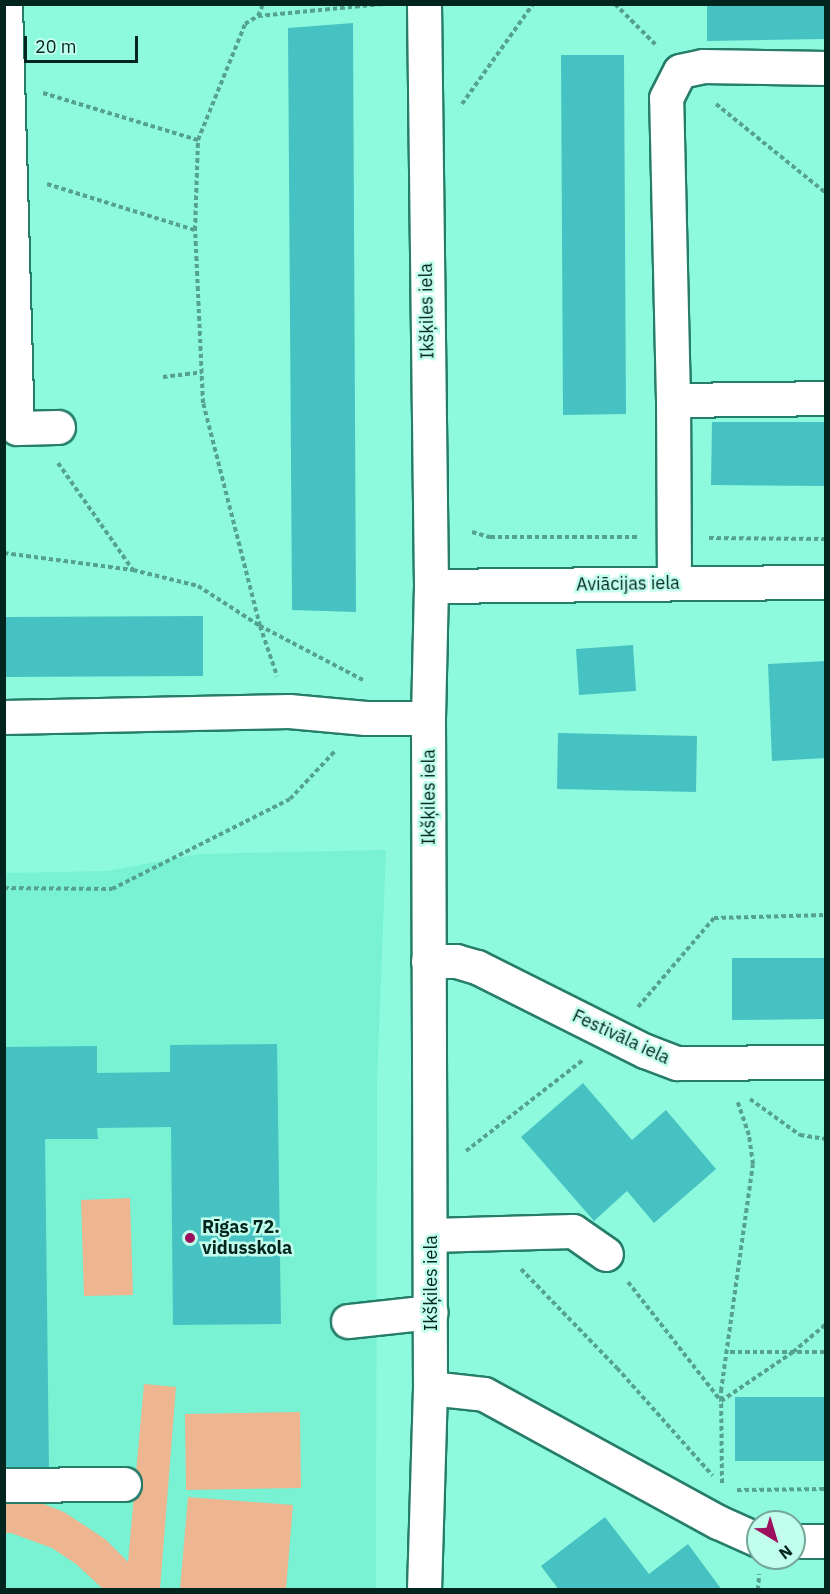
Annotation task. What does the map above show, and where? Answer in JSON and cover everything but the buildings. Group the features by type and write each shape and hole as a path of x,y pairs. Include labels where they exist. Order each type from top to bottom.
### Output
{"street":[{"path":"5,4 17,428 53,428"},
{"name":"Ikšķiles iela","path":"424,4 431,586 428,717 431,1312 424,1590"},
{"path":"674,583 674,400 666,98 680,71 703,66 825,68"},
{"path":"674,400 825,398"},
{"name":"Aviācijas iela","path":"431,586 825,582"},
{"path":"4,717 289,711 366,718 428,717"},
{"name":"Festivāla iela","path":"428,961 456,961 477,967 614,1036 677,1063 728,1074 825,1062"},
{"path":"431,1235 573,1231 606,1254"},
{"path":"348,1321 431,1312"},
{"path":"430,1388 484,1394 718,1522 746,1534"},
{"path":"4,1485 124,1484"},
{"path":"806,1541 825,1541"}],"path":[{"path":"258,16 263,4"},
{"path":"289,711 260,627 206,413 195,230 198,140 244,24 258,16 382,4"},
{"path":"457,111 533,4"},
{"path":"615,4 680,71 825,193"},
{"path":"7,82 198,140"},
{"path":"8,172 195,230"},
{"path":"163,377 202,372"},
{"path":"53,428 49,450 133,570"},
{"path":"4,553 133,570 198,586 260,627 373,685"},
{"path":"4,888 112,889 291,800 366,718"},
{"path":"460,1155 614,1036 714,918 825,915"},
{"path":"728,1074 800,1135 825,1139"},
{"path":"718,1522 722,1486 721,1401 753,1164 749,1135 728,1074"},
{"path":"487,1233 617,1368 722,1486 732,1490 825,1489"},
{"path":"606,1254 721,1401"},
{"path":"721,1401 794,1352 825,1324"},
{"path":"730,1352 825,1352"}],"shaded area":[{"name":"Rīgas 72. vidusskola","path":"386,850 377,1082 376,1589 5,1589 4,873 107,871 200,854"},
{"path":"130,1198 133,1295 84,1296 81,1200"},
{"path":"144,1384 176,1387 160,1589 103,1589 76,1564 52,1548 11,1533 5,1533 5,1496 41,1503 64,1512 105,1539 128,1562"},
{"path":"300,1412 301,1488 186,1490 185,1414"},
{"path":"188,1497 293,1505 286,1589 180,1589"}],"place":[{"name":"Rīgas 72. vidusskola","path":"190,1238"}]}
